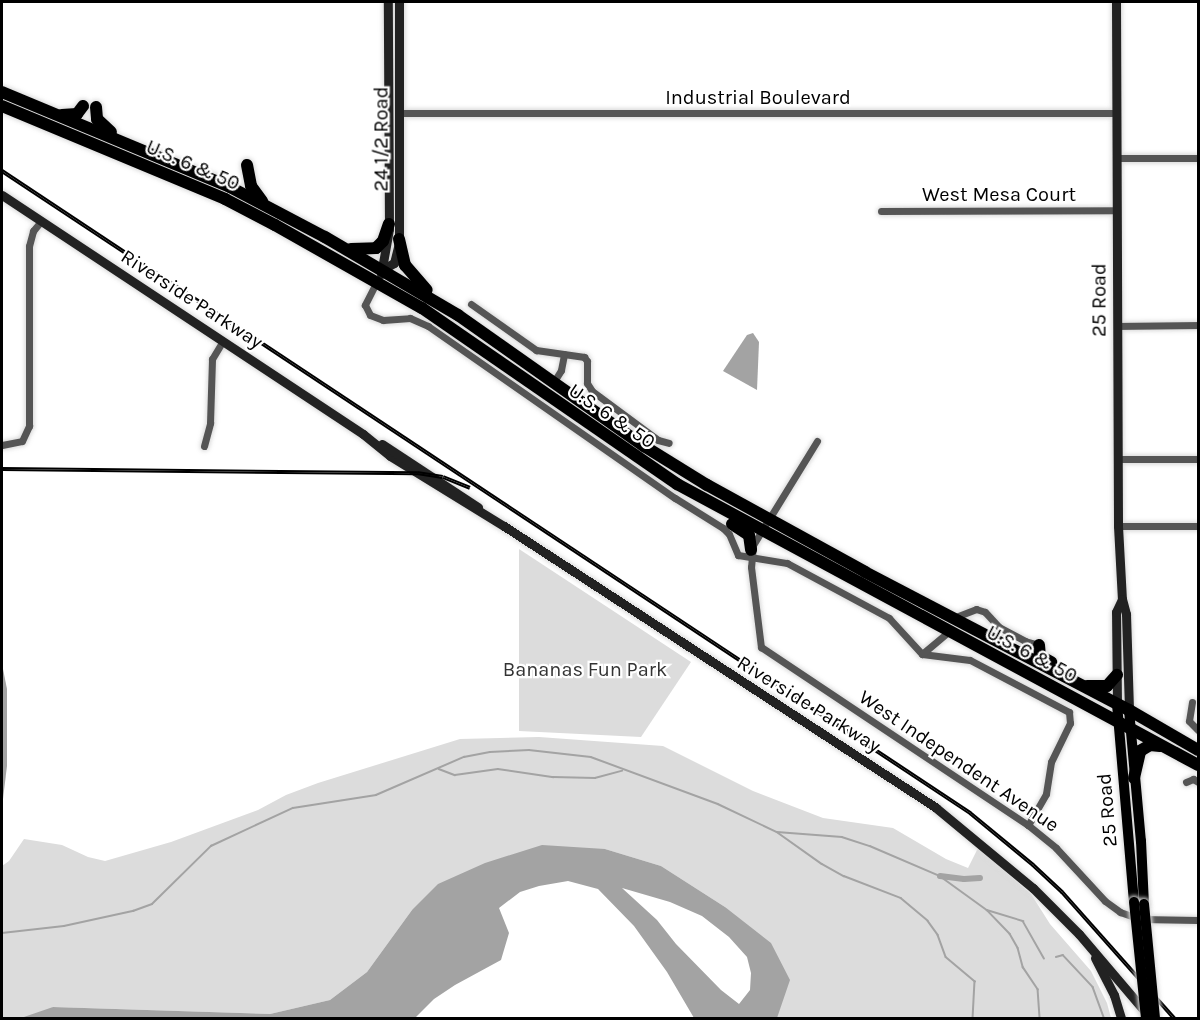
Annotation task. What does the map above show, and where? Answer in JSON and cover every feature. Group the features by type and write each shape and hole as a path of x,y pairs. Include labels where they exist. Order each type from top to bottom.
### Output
{"highway":[{"name":"U.S. 6 & 50","path":"2,92 230,187 383,269 458,315 644,446 766,520 849,579 1198,765"},
{"name":"U.S. 6 & 50","path":"2,106 225,199 377,281 463,336 659,472 766,520 1129,710 1198,750"},
{"path":"52,113 72,116 89,106 97,119 123,142"},
{"path":"247,165 251,186 261,200 270,207"},
{"path":"344,248 363,250 376,248 383,241 389,224"},
{"path":"399,239 405,265 426,289 450,306 458,315"},
{"path":"463,336 482,343 544,384 553,383"},
{"path":"659,472 676,492 748,535 751,554"},
{"path":"849,579 881,589 932,616 943,620 953,618"},
{"path":"948,632 959,630 1008,655 1035,661"},
{"path":"1039,645 1040,656 1064,669 1075,682 1103,688 1117,675"},
{"path":"1134,778 1138,755 1146,746 1161,746 1183,756"}],"main road":[{"name":"24 1/2 Road","path":"377,281 383,269 389,224 388,2"},
{"name":"24 1/2 Road","path":"383,269 396,260 399,239 399,2"},
{"name":"25 Road","path":"1116,2 1118,526 1122,599 1126,614 1130,728 1141,841 1139,903"},
{"path":"388,70 393,103 399,113"},
{"path":"388,110 393,116 399,149"},
{"name":"Riverside Parkway","path":"2,195 363,434 399,462 504,526 934,807 998,856 1079,934 1151,1018"},
{"name":"25 Road","path":"1122,599 1116,612 1117,722 1151,1018"},
{"name":"Riverside Parkway","path":"1079,934 1114,995 1121,1018"}],"street":[{"name":"Industrial Boulevard","path":"399,113 1117,113"},
{"path":"1117,158 1198,158"},
{"name":"West Mesa Court","path":"881,211 1117,210"},
{"path":"2,445 16,444 25,438 30,421 29,246 33,231 40,221"},
{"path":"377,281 365,305 370,315 383,320 410,318 428,326 615,457 723,528 729,534 738,555 751,554 787,563 889,618 922,654 970,660 1070,714 1070,723 1051,762 1046,794 1028,825"},
{"path":"471,304 531,347 586,359 587,383 592,391 658,440 669,443"},
{"path":"1117,326 1198,325"},
{"path":"204,446 210,423 212,358 223,341"},
{"path":"553,383 561,370 564,354"},
{"path":"751,554 766,520 817,441"},
{"path":"1118,459 1198,459"},
{"path":"1118,526 1198,526"},
{"name":"West Independent Avenue","path":"751,554 760,647 1028,825 1056,848 1105,901 1120,912 1140,919 1198,920"},
{"path":"953,618 976,609 985,612 999,627 1025,641 1039,645"},
{"path":"922,654 948,632"},
{"path":"1192,702 1188,721 1198,730"},
{"path":"1186,782 1193,779 1198,782"}],"green space":[{"name":"Bananas Fun Park","path":"519,549 691,662 641,737 519,731"},
{"path":"539,737 663,746 753,791 823,818 893,828 946,859 968,868 978,848 1031,894 1050,924 1091,971 1107,1003 1111,1018 775,1018 725,907 661,866 605,849 412,910 367,972 330,1000 270,1014 53,1007 39,1018 2,1018 2,866 9,861 24,839 62,845 88,857 105,861 171,842 258,810 286,795 318,783 460,739"}],"shaded area":[{"path":"753,333 759,342 757,390 723,371 747,335"},
{"path":"2,664 7,689 7,766 2,807"},
{"path":"542,845 605,849 661,866 725,907 771,943 790,980 777,1018 694,1018 667,972 634,926 598,889 568,881 520,892 499,908 509,933 501,960 434,999 415,1018 21,1018 53,1007 270,1014 330,1000 367,972 412,910 438,884 485,863","holes":["622,888 670,902 702,916 729,937 747,957 751,973 750,990 739,1004 721,990 676,944 657,920"]}],"waterway":[{"path":"2,933 64,926 133,911 152,904 211,846 293,808 376,795 464,757 490,752 529,750 591,757 718,804 777,832 842,837 870,846 940,876 987,910 1023,921 1044,958"},
{"path":"439,769 455,775 498,769 553,777 595,778 622,771"},
{"path":"777,832 822,864 844,876 901,898 928,921 938,935 946,957 975,981 973,1018"},
{"path":"940,876 980,878"},
{"path":"987,910 1010,934 1018,948 1023,967 1038,989 1040,1018"},
{"path":"1056,957 1063,955 1093,987 1104,1018"}],"railway":[{"path":"2,171 970,813 1062,892 1174,1018"},
{"path":"2,469 417,473 443,477 470,488"}]}
